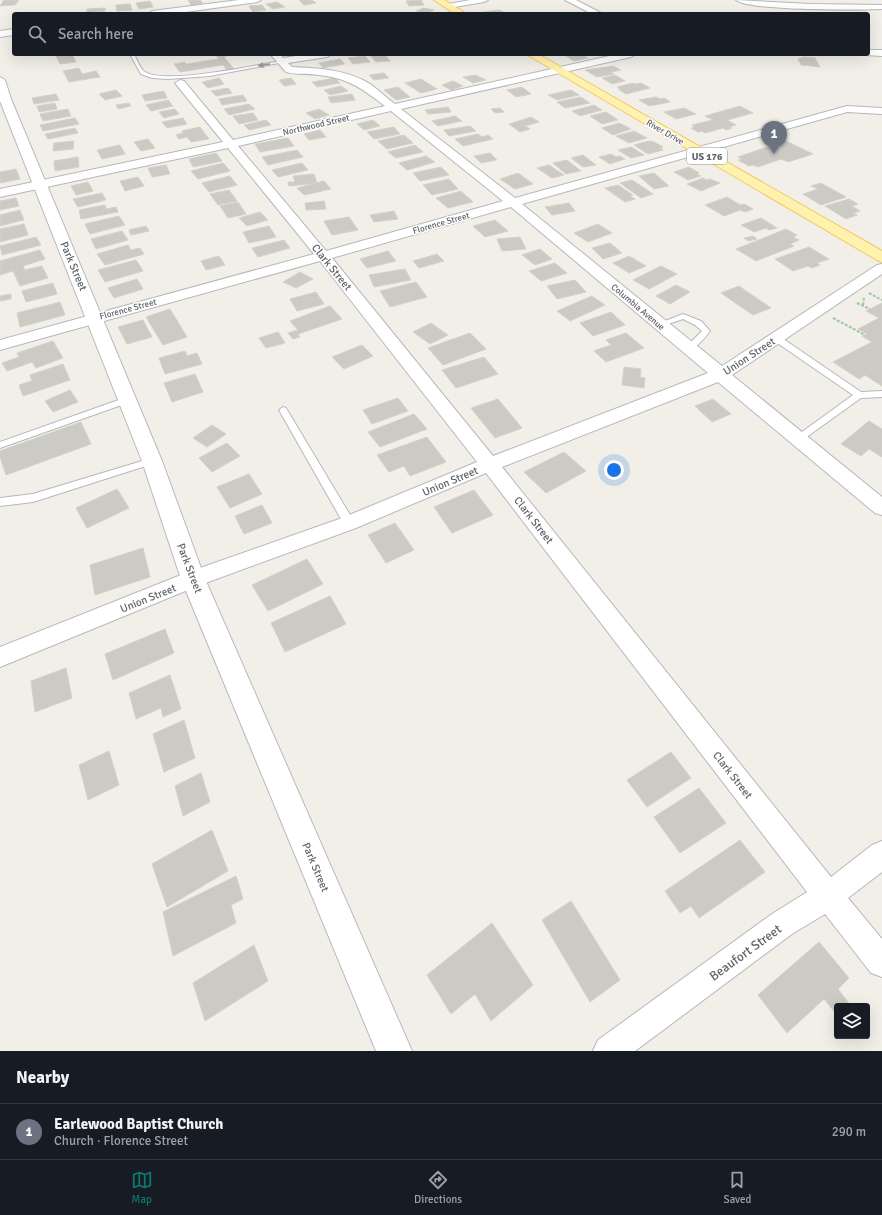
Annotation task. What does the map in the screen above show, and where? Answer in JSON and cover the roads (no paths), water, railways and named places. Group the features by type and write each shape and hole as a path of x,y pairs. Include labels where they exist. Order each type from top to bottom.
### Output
{"main road":[{"path":"438,0 459,12"},
{"name":"River Drive","path":"534,56 882,257"}],"street":[{"path":"168,12 257,0"},
{"path":"449,6 484,0"},
{"path":"569,0 595,12"},
{"path":"740,0 792,7 882,7"},
{"path":"0,34 12,32"},
{"path":"870,53 882,53"},
{"path":"280,59 308,56"},
{"name":"Northwood Street","path":"0,193 231,144 622,56"},
{"name":"Columbia Avenue","path":"280,59 289,70 327,72 349,76 363,84 513,203 882,508"},
{"name":"Park Street","path":"0,80 3,99 40,184 152,461 193,580 394,1051"},
{"name":"Clark Street","path":"180,83 323,256 490,464 828,896 882,962"},
{"name":"Florence Street","path":"0,344 323,256 696,150 847,109 882,111"},
{"name":"Union Street","path":"0,657 193,580 349,523 490,464 720,375 882,268"},
{"name":"Beaufort Street","path":"609,1051 782,924 828,896 882,855"}],"lane":[{"path":"133,56 143,73 149,76 191,76 245,68 280,59"},
{"path":"659,324 683,316 698,323 706,331 694,344 687,347"},
{"path":"776,338 859,395"},
{"path":"798,439 859,395 882,394"},
{"path":"0,445 127,400"},
{"path":"283,410 349,523"},
{"path":"0,502 33,498 152,461"}],"place":[{"name":"Earlewood Baptist Church","path":"774,154"}]}
